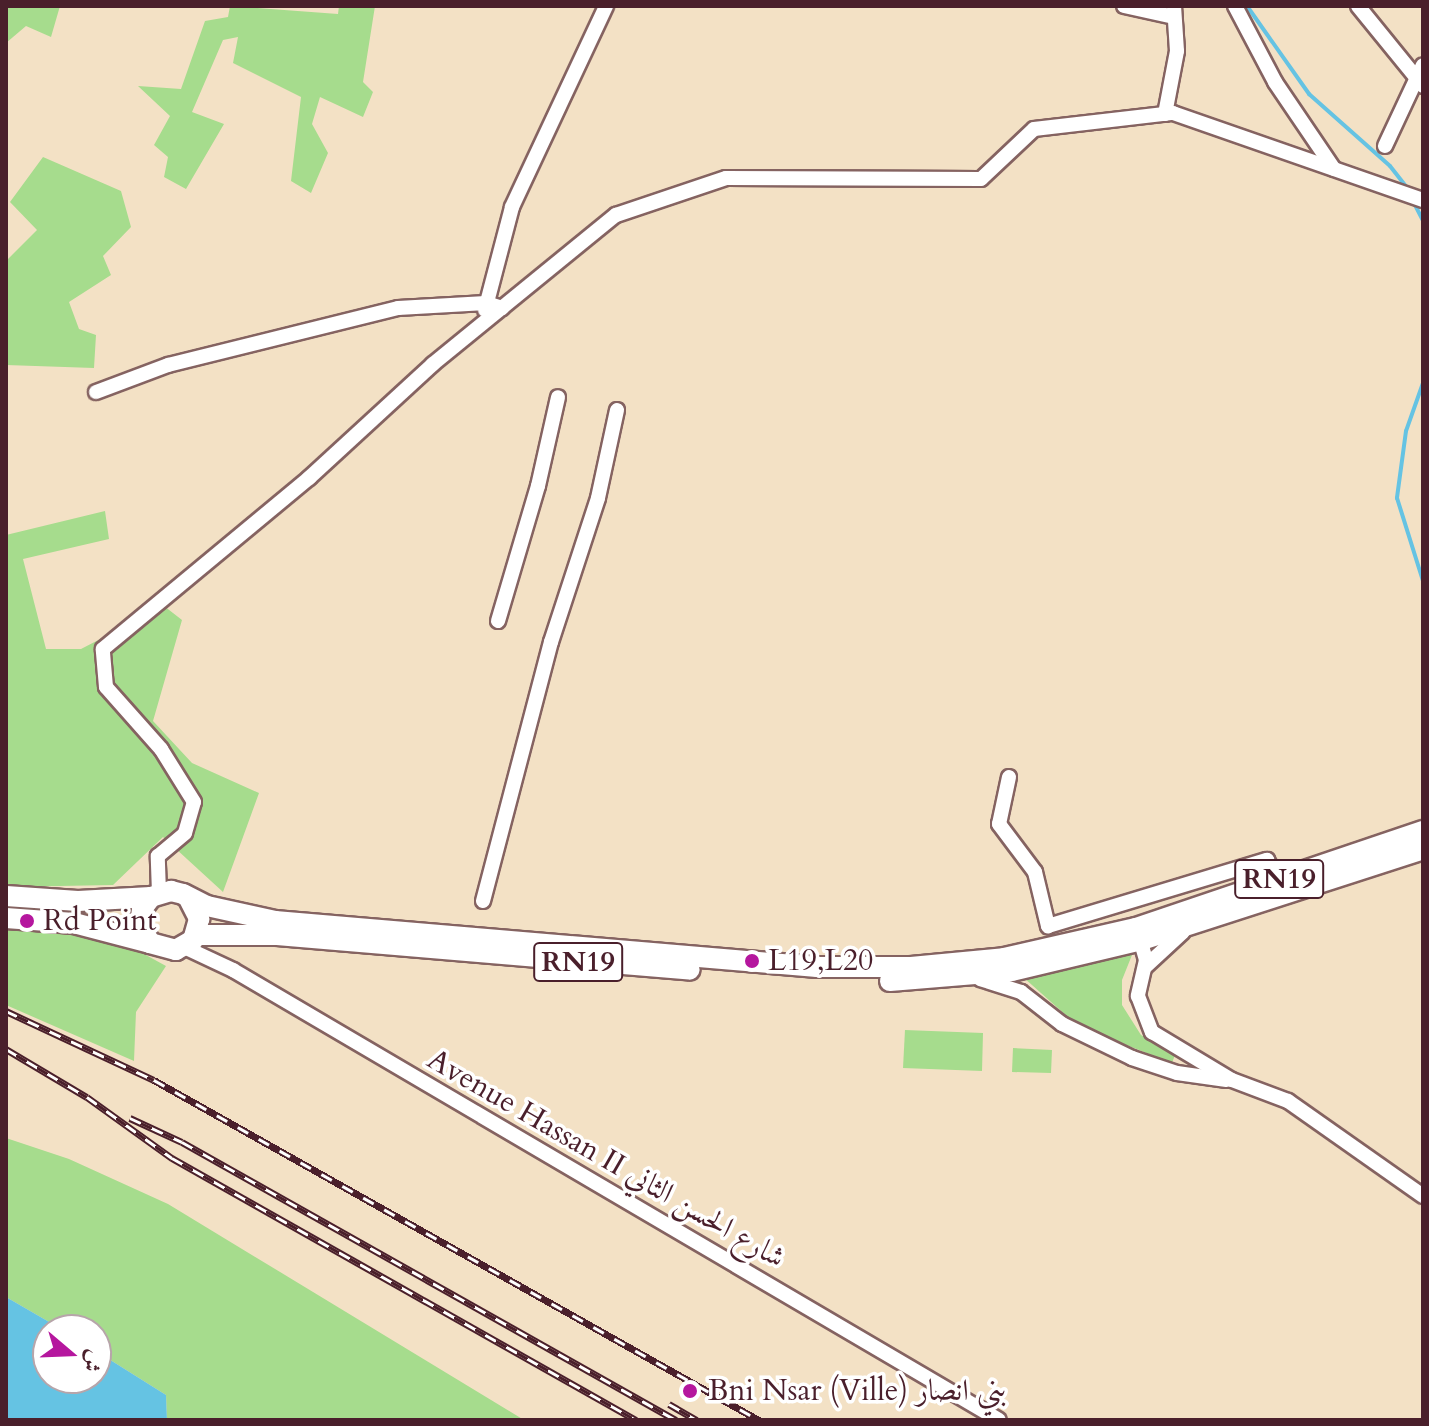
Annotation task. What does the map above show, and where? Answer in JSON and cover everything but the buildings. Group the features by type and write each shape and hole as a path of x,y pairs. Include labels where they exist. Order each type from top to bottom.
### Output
{"highway":[{"name":"RN19","path":"6,918 74,923 167,950 191,940 277,935 847,981 961,977 1105,935 1139,934 1277,879 1423,831"},
{"name":"RN19","path":"6,896 78,901 155,895 188,897 275,921 817,967 1008,964 1139,934 1190,927 1423,849"},
{"path":"150,943 140,924 155,895"},
{"path":"188,897 198,911 191,940"}],"street":[{"path":"483,323 512,207 606,6"},
{"path":"1124,6 1174,12 1177,51 1165,114"},
{"path":"1235,6 1275,82 1334,169"},
{"path":"1358,6 1421,75 1385,146"},
{"path":"155,895 158,856 189,826 194,802 161,749 106,687 103,649 483,323 616,215 726,178 981,179 1034,129 1165,114 1423,200"},
{"path":"96,392 168,365 398,308 486,303 502,308"},
{"path":"498,621 538,486 558,397"},
{"path":"483,901 551,642 598,498 617,410"},
{"path":"1009,777 999,824 1035,872 1044,922 1055,926 1099,914 1267,860 1277,879"},
{"path":"1099,914 1105,935"},
{"path":"1144,970 1162,947 1190,927"},
{"path":"1139,934 1144,970 1138,996 1152,1032 1232,1080 1288,1101 1423,1196"},
{"name":"Avenue Hassan II شارع الحسن الثاني","path":"191,940 233,970 999,1420"},
{"path":"1008,964 1021,992"},
{"path":"961,977 1021,992 1062,1024 1132,1058 1177,1073 1232,1080"}],"green space":[{"path":"6,6 60,6 51,37 26,26 6,43"},
{"path":"230,6 338,14 339,6 375,6 363,82 373,92 363,117 320,97 312,124 328,153 311,193 291,181 301,97 233,63 238,37 223,40 192,112 224,124 186,189 164,177 168,157 154,145 170,116 138,86 181,89 205,21 228,17"},
{"path":"43,157 121,191 131,227 103,256 111,275 69,302 79,329 96,335 94,368 6,365 6,261 37,230 10,202"},
{"path":"105,511 109,539 23,559 46,649 81,649 164,606 182,620 153,721 192,763 259,793 223,892 163,837 113,885 6,887 6,535"},
{"path":"6,919 124,943 166,966 136,1012 134,1061 6,1005"},
{"path":"1134,950 1122,980 1122,1005 1141,1035 1175,1055 1172,1063 1078,1026 1023,977"},
{"path":"905,1030 983,1033 982,1071 903,1068"},
{"path":"1013,1048 1052,1050 1051,1073 1012,1072"},
{"path":"6,1138 69,1159 168,1204 524,1420 167,1420 166,1395 112,1361 112,1314 35,1314 6,1297"}],"water":[{"path":"6,1297 35,1314 32,1314 32,1394 112,1394 112,1361 166,1395 167,1420 6,1420"}],"waterway":[{"path":"1247,6 1309,94 1390,166 1408,189"},
{"path":"1413,201 1423,221"},
{"path":"1423,383 1406,431 1397,498 1423,581"}],"railway":[{"path":"6,1011 154,1080 759,1420"},
{"path":"6,1049 87,1097 172,1158 636,1420"},
{"path":"130,1118 182,1142 676,1420"},
{"path":"669,1404 697,1420"}],"place":[{"name":"Rd Point","path":"27,921"},
{"name":"L19,L20","path":"752,961"},
{"name":"Bni Nsar (Ville) بني انصار","path":"690,1391"}]}
